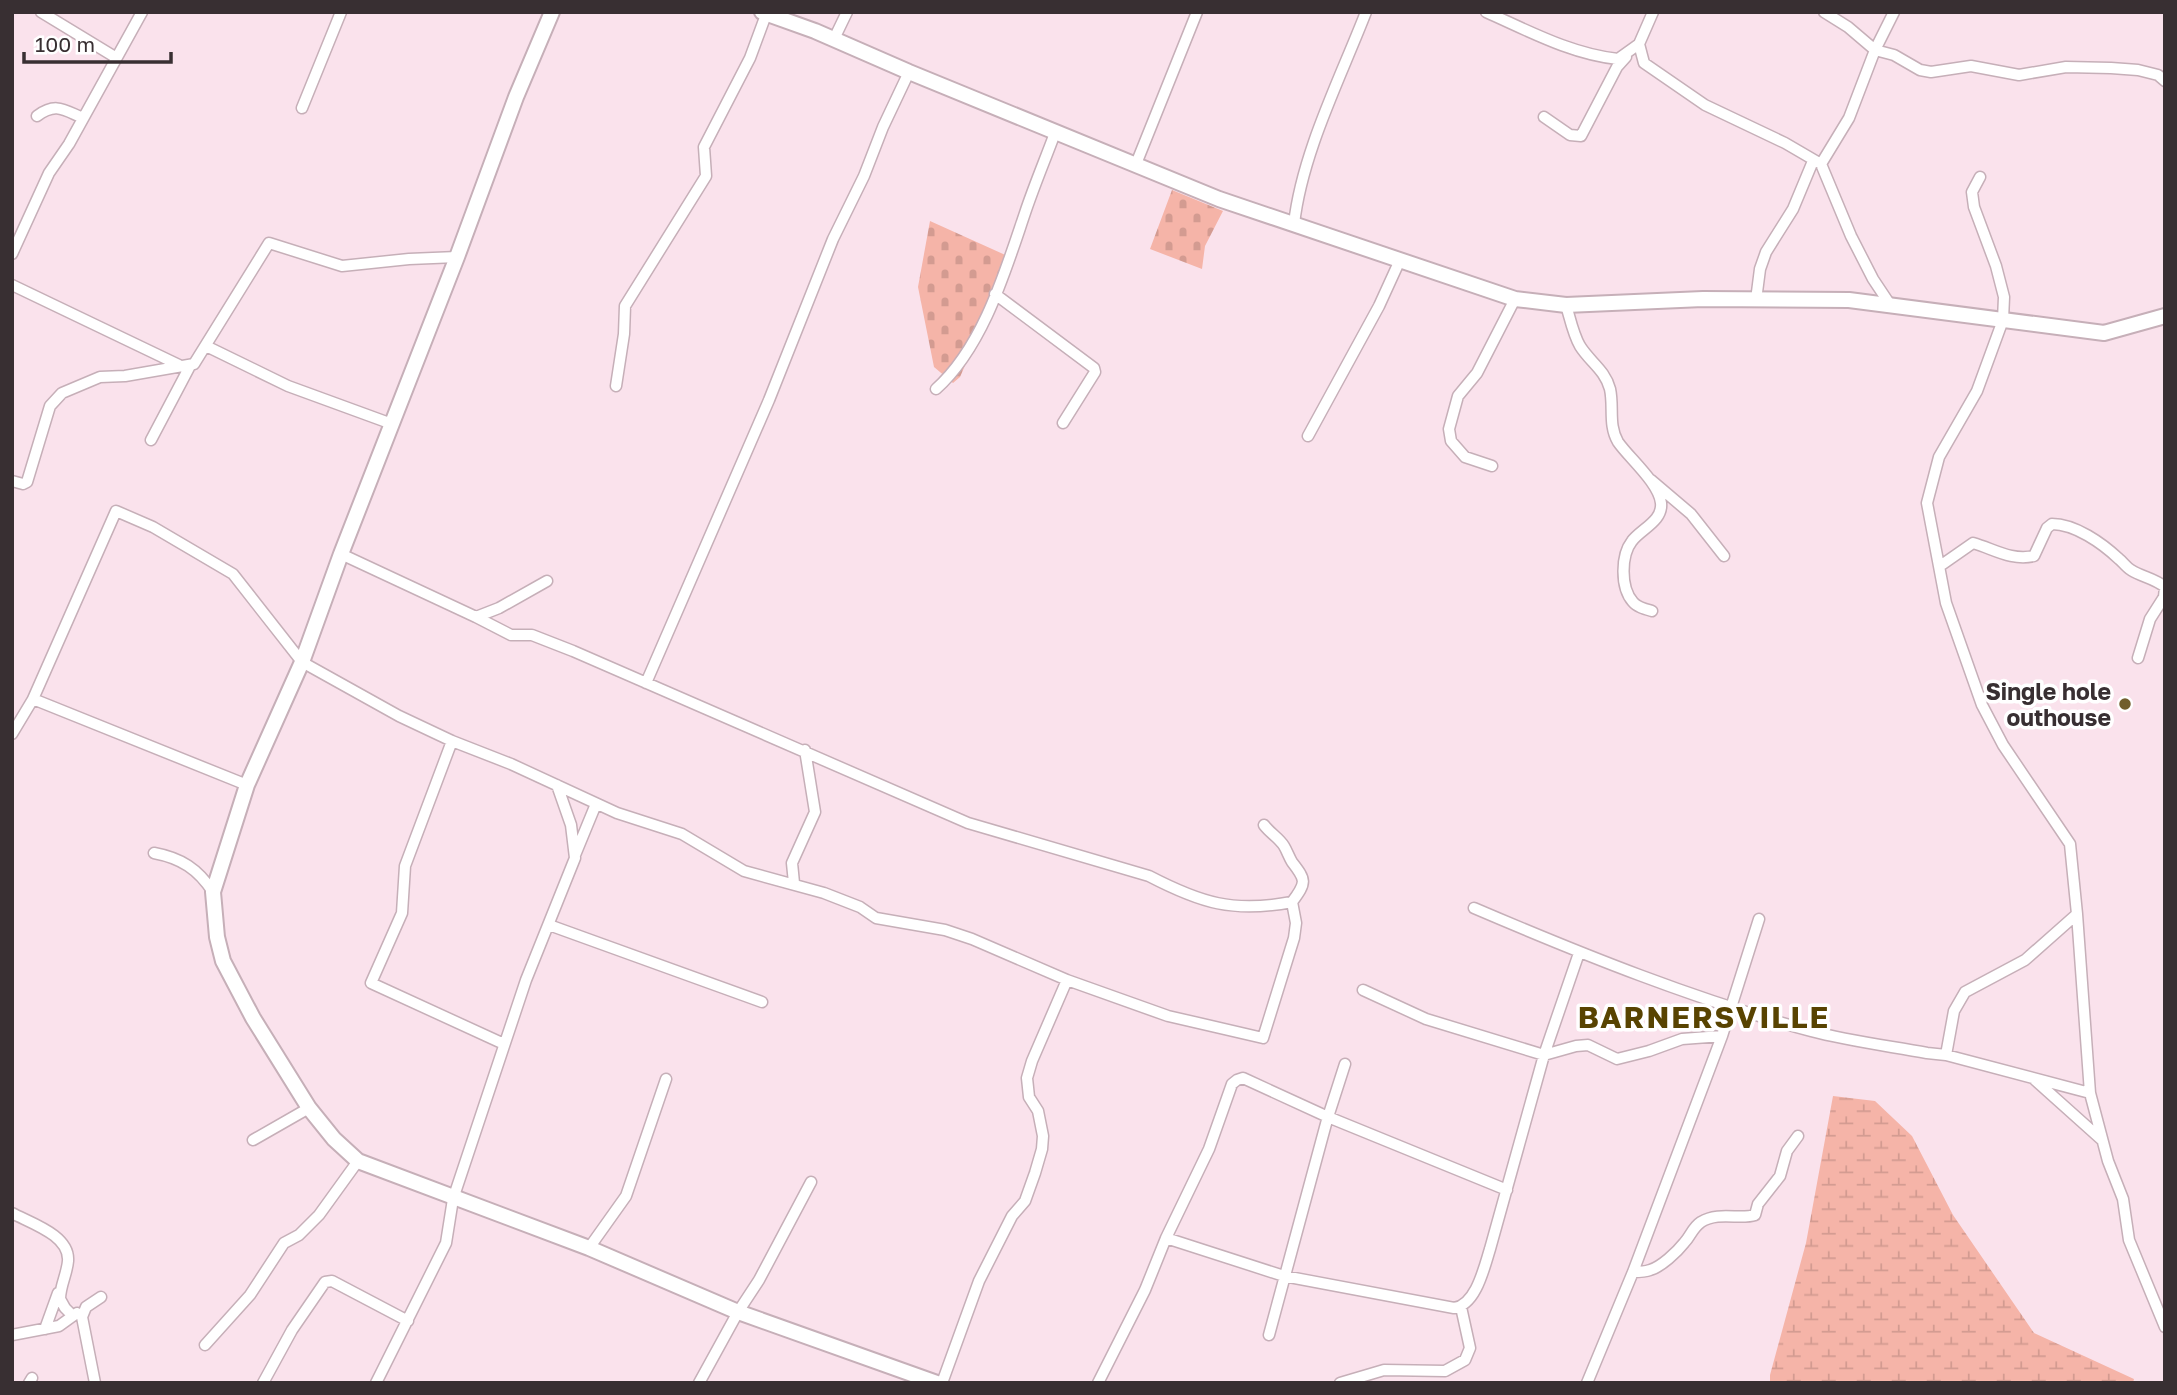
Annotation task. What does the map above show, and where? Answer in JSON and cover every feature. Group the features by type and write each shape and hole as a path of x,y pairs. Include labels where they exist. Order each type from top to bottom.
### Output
{"main road":[{"path":"552,12 516,97 302,662 247,785 213,892 216,937 223,961 258,1027 309,1108 334,1139 358,1161 589,1248 738,1312 939,1383"},
{"path":"765,13 834,38 909,72 1219,199 1515,299 1566,305 1667,300 1849,300 2104,333 2165,316"}],"street":[{"path":"41,12 57,17 115,57"},
{"path":"12,254 49,173 142,12"},
{"path":"302,108 341,12"},
{"path":"834,38 847,12"},
{"path":"1136,164 1197,12"},
{"path":"1294,224 1297,201 1310,158 1366,12"},
{"path":"1486,12 1592,56 1618,59 1639,44"},
{"path":"1544,117 1570,135 1581,136 1617,67 1639,44 1653,12"},
{"path":"1824,12 1848,27 1875,50 1894,55 1920,70 1931,72 1971,66 2019,75 2066,67 2111,68 2138,70 2158,75 2165,80"},
{"path":"1756,300 1760,268 1766,252 1817,163 1849,118 1875,50 1894,12"},
{"path":"617,386 625,306 706,176 704,147 750,58 765,13"},
{"path":"1639,44 1644,63 1704,105 1785,143 1817,163 1873,279 1891,306"},
{"path":"646,683 769,400 834,239 909,72"},
{"path":"37,116 53,108 83,118"},
{"path":"936,389 951,376 967,354 995,294 1055,133"},
{"path":"1980,177 1972,192 1974,208 1996,266 2004,298 2003,320 1977,391 1939,457 1927,503 1946,603 1982,705 2003,745 2070,844 2090,1093 2123,1199 2129,1240 2165,1327"},
{"path":"12,481 23,484 27,482 50,406 62,393 100,377 125,376 194,364 270,243 342,266 457,257"},
{"path":"1308,436 1379,306 1400,260"},
{"path":"12,285 185,366"},
{"path":"995,294 1094,368 1095,372 1063,423"},
{"path":"1492,466 1465,457 1451,441 1449,429 1458,396 1478,373 1515,299"},
{"path":"1566,305 1577,342 1599,366 1607,380 1611,393 1612,429 1619,443 1648,478 1691,514 1724,556"},
{"path":"206,346 288,386 392,424"},
{"path":"150,440 185,366"},
{"path":"1648,478 1661,503 1658,516 1633,539 1627,549 1623,575 1627,594 1633,602 1652,611"},
{"path":"12,734 33,699 116,511 153,527 233,574 302,662 398,716 452,741 596,804 682,834 744,871 794,883 860,907 876,918 945,930 972,939 1067,980 1168,1016 1263,1038 1294,938 1296,923 1292,902 1302,887 1303,878 1283,844 1264,825"},
{"path":"1940,566 1973,543 2021,559 2034,556 2047,528 2052,524 2076,530 2117,557 2131,570 2156,580 2165,587 2164,597 2150,620 2138,658"},
{"path":"341,554 503,632 532,635 805,750 851,773 968,823 1149,876 1211,904 1243,907 1292,902"},
{"path":"476,617 511,602 547,581"},
{"path":"33,699 247,785"},
{"path":"452,741 405,866 402,913 371,983 504,1044"},
{"path":"794,883 792,863 815,812 805,750"},
{"path":"557,785 571,825 575,858"},
{"path":"376,1383 446,1243 453,1199 504,1044 526,980 596,804"},
{"path":"154,853 179,859 199,874 213,892"},
{"path":"1474,908 1579,953 1732,1007 1814,1031 1946,1055 2090,1093"},
{"path":"1946,1055 1954,1011 1965,992 2025,960 2077,914"},
{"path":"1587,1383 1633,1272 1722,1036 1759,919"},
{"path":"549,925 762,1002"},
{"path":"1166,1238 1283,1276 1461,1307 1482,1276 1544,1055 1579,953"},
{"path":"939,1383 979,1281 1012,1216 1025,1201 1038,1161 1043,1136 1027,1079 1032,1061 1067,980"},
{"path":"1363,990 1426,1019 1544,1055 1588,1045 1617,1059 1649,1052 1682,1039 1722,1036"},
{"path":"1269,1335 1283,1276 1345,1064"},
{"path":"1098,1383 1145,1290 1166,1238 1209,1149 1232,1084 1237,1080 1243,1078 1328,1117 1507,1190"},
{"path":"2033,1078 2103,1140"},
{"path":"589,1248 626,1196 666,1079"},
{"path":"253,1139 309,1108"},
{"path":"1633,1272 1651,1270 1671,1256 1703,1221 1735,1214 1748,1217 1755,1215 1758,1204 1780,1177 1787,1151 1798,1136"},
{"path":"205,1345 250,1295 284,1243 299,1235 319,1215 358,1161"},
{"path":"699,1383 759,1280 811,1182"},
{"path":"12,1213 54,1235 64,1245 68,1257 46,1329"},
{"path":"263,1383 292,1330 325,1282 332,1281 408,1321"},
{"path":"60,1289 60,1299 73,1315"},
{"path":"12,1335 59,1326 101,1297"},
{"path":"86,1307 82,1325 95,1383"},
{"path":"1340,1383 1384,1370 1445,1371 1465,1360 1470,1348 1461,1307"}],"green space":[{"path":"1172,190 1223,211 1205,246 1202,269 1150,249"},
{"path":"930,221 1012,258 960,377 953,383 934,367 918,287"},
{"path":"1833,1096 1875,1101 1912,1136 1953,1215 2034,1333 2134,1379 2133,1383 1770,1383 1806,1243"}],"place":[{"name":"Single hole outhouse","path":"2125,704"}],"district":[{"name":"BARNERSVILLE","path":"1704,1017"}]}
